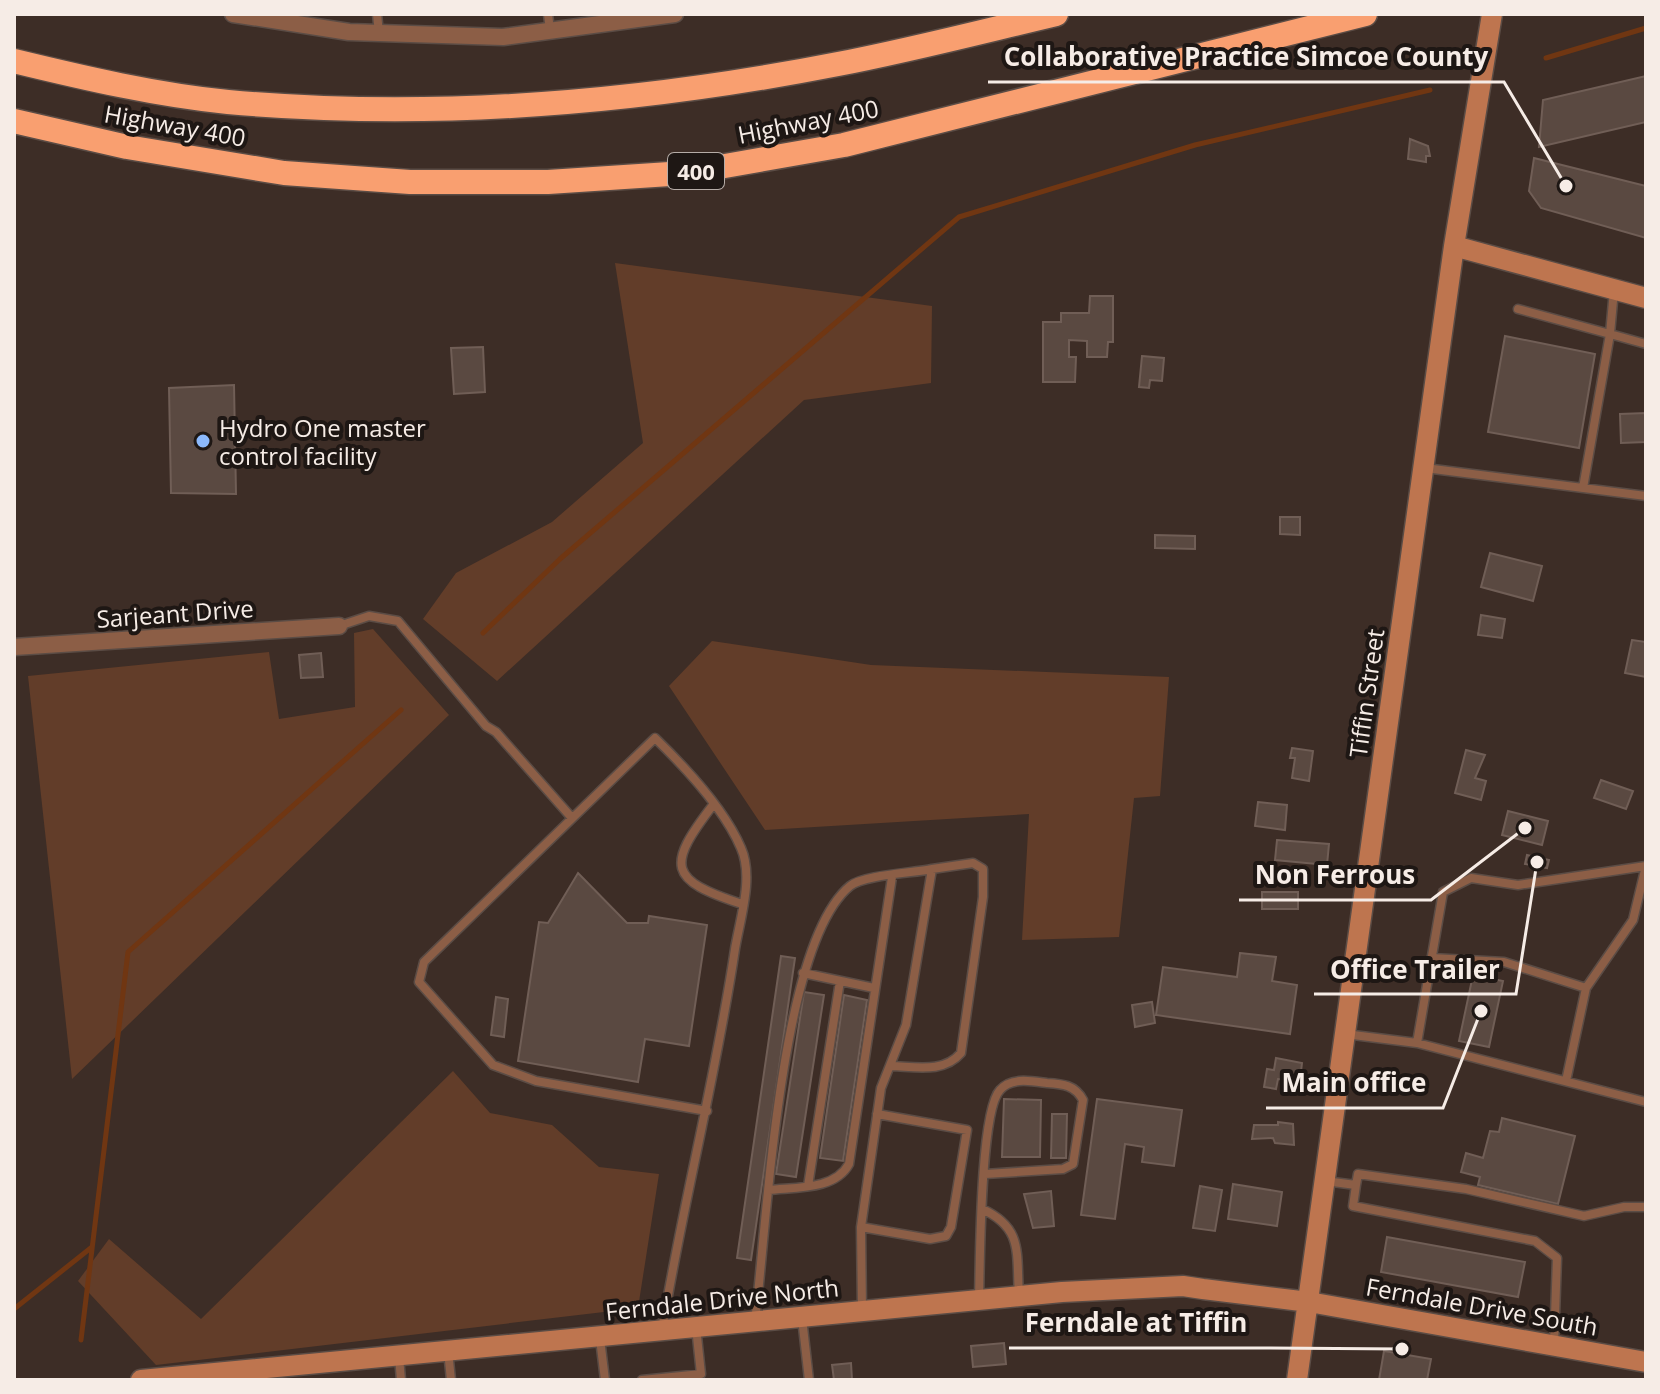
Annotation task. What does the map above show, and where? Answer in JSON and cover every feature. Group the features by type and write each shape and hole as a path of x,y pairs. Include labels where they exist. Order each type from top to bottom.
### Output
{"highway":[{"name":"Highway 400","path":"14,61 82,77 226,102 357,109 479,107 646,94 822,66 1056,14"},
{"name":"Highway 400","path":"14,121 127,147 284,173 410,182 548,182 685,173 844,145 1365,14"}],"street":[{"path":"233,14 379,33 503,37 549,22 675,14"},
{"name":"Tiffin Street","path":"1297,1380 1454,246 1492,14"},
{"path":"1454,246 1646,298"},
{"name":"Sarjeant Drive","path":"14,647 339,626"},
{"name":"Ferndale Drive North","path":"141,1380 299,1372 399,1355 1019,1296 1183,1286 1309,1302"},
{"name":"Ferndale Drive South","path":"1309,1302 1646,1362"}],"lane":[{"path":"377,14 379,33"},
{"path":"1583,488 1610,334 1614,289"},
{"path":"1518,309 1646,344"},
{"path":"1424,468 1646,496"},
{"path":"339,626 369,616 398,621 486,726 496,732 572,818"},
{"path":"662,1330 677,1241 707,1111 746,877 741,849 713,805 655,738 424,962 419,982 493,1065 536,1081 707,1111"},
{"path":"713,805 685,841 682,865 686,877 700,890 742,904"},
{"path":"755,1321 787,1055 803,973 818,936 850,886 863,880 973,863 983,869 983,897 961,1053 952,1063 934,1067 892,1066"},
{"path":"1417,1043 1443,892 1471,878 1518,885 1646,866 1633,920 1586,988 1575,1026 1566,1081"},
{"path":"862,1311 861,1227 881,1088 906,1025 932,869"},
{"path":"769,1190 831,1181 844,1174 849,1164 892,877"},
{"path":"1432,958 1504,962 1586,988"},
{"path":"803,973 874,988"},
{"path":"808,1186 840,981"},
{"path":"1345,1034 1417,1043 1646,1102"},
{"path":"979,1300 985,1174 993,1106 1001,1088 1007,1083 1022,1081 1065,1084 1078,1091 1083,1100 1073,1164 1063,1169 985,1174"},
{"path":"861,1227 930,1239 946,1236 951,1227 967,1130 877,1114"},
{"path":"1554,1346 1557,1258 1550,1249 1535,1241 1353,1206 1358,1174 1432,1183 1584,1216 1646,1207"},
{"path":"1325,1181 1356,1185"},
{"path":"982,1209 998,1217 1013,1231 1019,1296"},
{"path":"802,1317 809,1380"},
{"path":"642,1380 701,1374 696,1326"},
{"path":"600,1338 605,1380"},
{"path":"448,1351 451,1380"},
{"path":"399,1355 401,1380"}],"shaded area":[{"path":"615,263 932,306 931,383 804,400 497,681 423,619 456,573 552,522 643,443"},
{"path":"373,629 449,715 72,1079 28,676 269,652 279,719 355,707 354,633"},
{"path":"712,641 871,665 1169,677 1160,796 1134,798 1119,937 1022,940 1029,814 765,830 669,686"},
{"path":"453,1071 490,1113 552,1125 599,1167 659,1174 638,1308 156,1365 78,1281 109,1239 201,1319"}],"building":[{"path":"1646,76 1646,122 1539,147 1543,100"},
{"path":"1410,139 1428,146 1430,156 1426,156 1426,162 1408,159"},
{"path":"1534,158 1646,186 1646,238 1541,208 1529,191"},
{"path":"1090,296 1113,296 1113,342 1108,342 1107,357 1087,357 1087,341 1069,340 1069,357 1076,357 1075,382 1043,382 1043,322 1061,322 1061,313 1089,313"},
{"path":"1505,336 1595,354 1579,448 1488,432"},
{"path":"483,347 485,392 454,394 451,348"},
{"path":"1142,356 1164,358 1162,381 1150,380 1149,388 1139,387"},
{"name":"Hydro One master control facility","path":"234,385 236,494 171,493 169,388"},
{"path":"1646,413 1646,442 1621,443 1620,414"},
{"path":"1280,517 1300,517 1300,535 1280,534"},
{"path":"1155,535 1195,536 1195,549 1155,548"},
{"path":"1490,553 1542,566 1533,601 1481,587"},
{"path":"1481,615 1505,619 1502,638 1478,635"},
{"path":"1632,640 1646,642 1646,677 1625,673"},
{"path":"321,653 323,677 301,678 299,655"},
{"path":"1292,748 1313,751 1309,781 1292,778 1295,758 1290,758"},
{"path":"1466,750 1485,755 1475,778 1486,781 1481,800 1455,793"},
{"path":"1601,780 1633,791 1626,809 1594,798"},
{"path":"1258,802 1287,805 1285,830 1255,826"},
{"path":"1508,811 1548,821 1542,845 1502,835"},
{"path":"1277,840 1329,844 1327,865 1275,860"},
{"path":"1527,855 1549,860 1547,868 1525,864"},
{"path":"578,873 627,923 648,923 649,916 707,925 689,1046 645,1039 638,1082 518,1061 539,922 548,923"},
{"path":"1262,892 1298,892 1298,909 1262,909"},
{"path":"1240,953 1276,957 1272,981 1297,985 1290,1034 1156,1015 1163,967 1237,977"},
{"path":"781,956 795,958 751,1260 737,1258"},
{"path":"1473,975 1503,981 1489,1047 1459,1041"},
{"path":"804,992 824,995 796,1177 776,1174"},
{"path":"844,995 867,1000 843,1161 820,1158"},
{"path":"496,997 508,999 504,1037 491,1035"},
{"path":"1152,1002 1155,1023 1135,1027 1132,1005"},
{"path":"1276,1058 1302,1063 1300,1080 1278,1079 1276,1089 1264,1087 1267,1069 1274,1070"},
{"path":"1004,1099 1041,1100 1040,1157 1002,1157"},
{"path":"1097,1099 1182,1110 1174,1166 1142,1162 1144,1147 1125,1144 1115,1219 1081,1215"},
{"path":"1052,1114 1067,1114 1066,1158 1051,1158"},
{"path":"1502,1118 1575,1136 1558,1204 1478,1185 1480,1177 1461,1172 1466,1153 1483,1158 1490,1131 1499,1132"},
{"path":"1278,1122 1293,1124 1294,1145 1275,1143 1273,1138 1252,1139 1254,1125 1278,1125"},
{"path":"1233,1184 1282,1192 1277,1226 1228,1219"},
{"path":"1200,1186 1222,1190 1215,1231 1193,1228"},
{"path":"1051,1191 1054,1226 1033,1228 1024,1194"},
{"path":"1387,1237 1525,1262 1518,1297 1381,1272"},
{"path":"1004,1343 1006,1364 973,1367 971,1346"},
{"path":"1384,1351 1431,1359 1427,1380 1379,1380"},
{"path":"851,1363 852,1380 834,1380 832,1365"}],"waterway":[{"path":"1546,58 1646,28"},
{"path":"483,633 560,559 959,217 1195,145 1430,90"},
{"path":"81,1340 128,952 401,710"},
{"path":"14,1309 92,1247"}],"place":[{"name":"Collaborative Practice Simcoe County","path":"1566,186"},
{"name":"Hydro One master control facility","path":"203,441"},
{"name":"Non Ferrous","path":"1525,828"},
{"name":"Office Trailer","path":"1537,862"},
{"name":"Main office","path":"1481,1011"},
{"name":"Ferndale at Tiffin","path":"1402,1349"}]}
